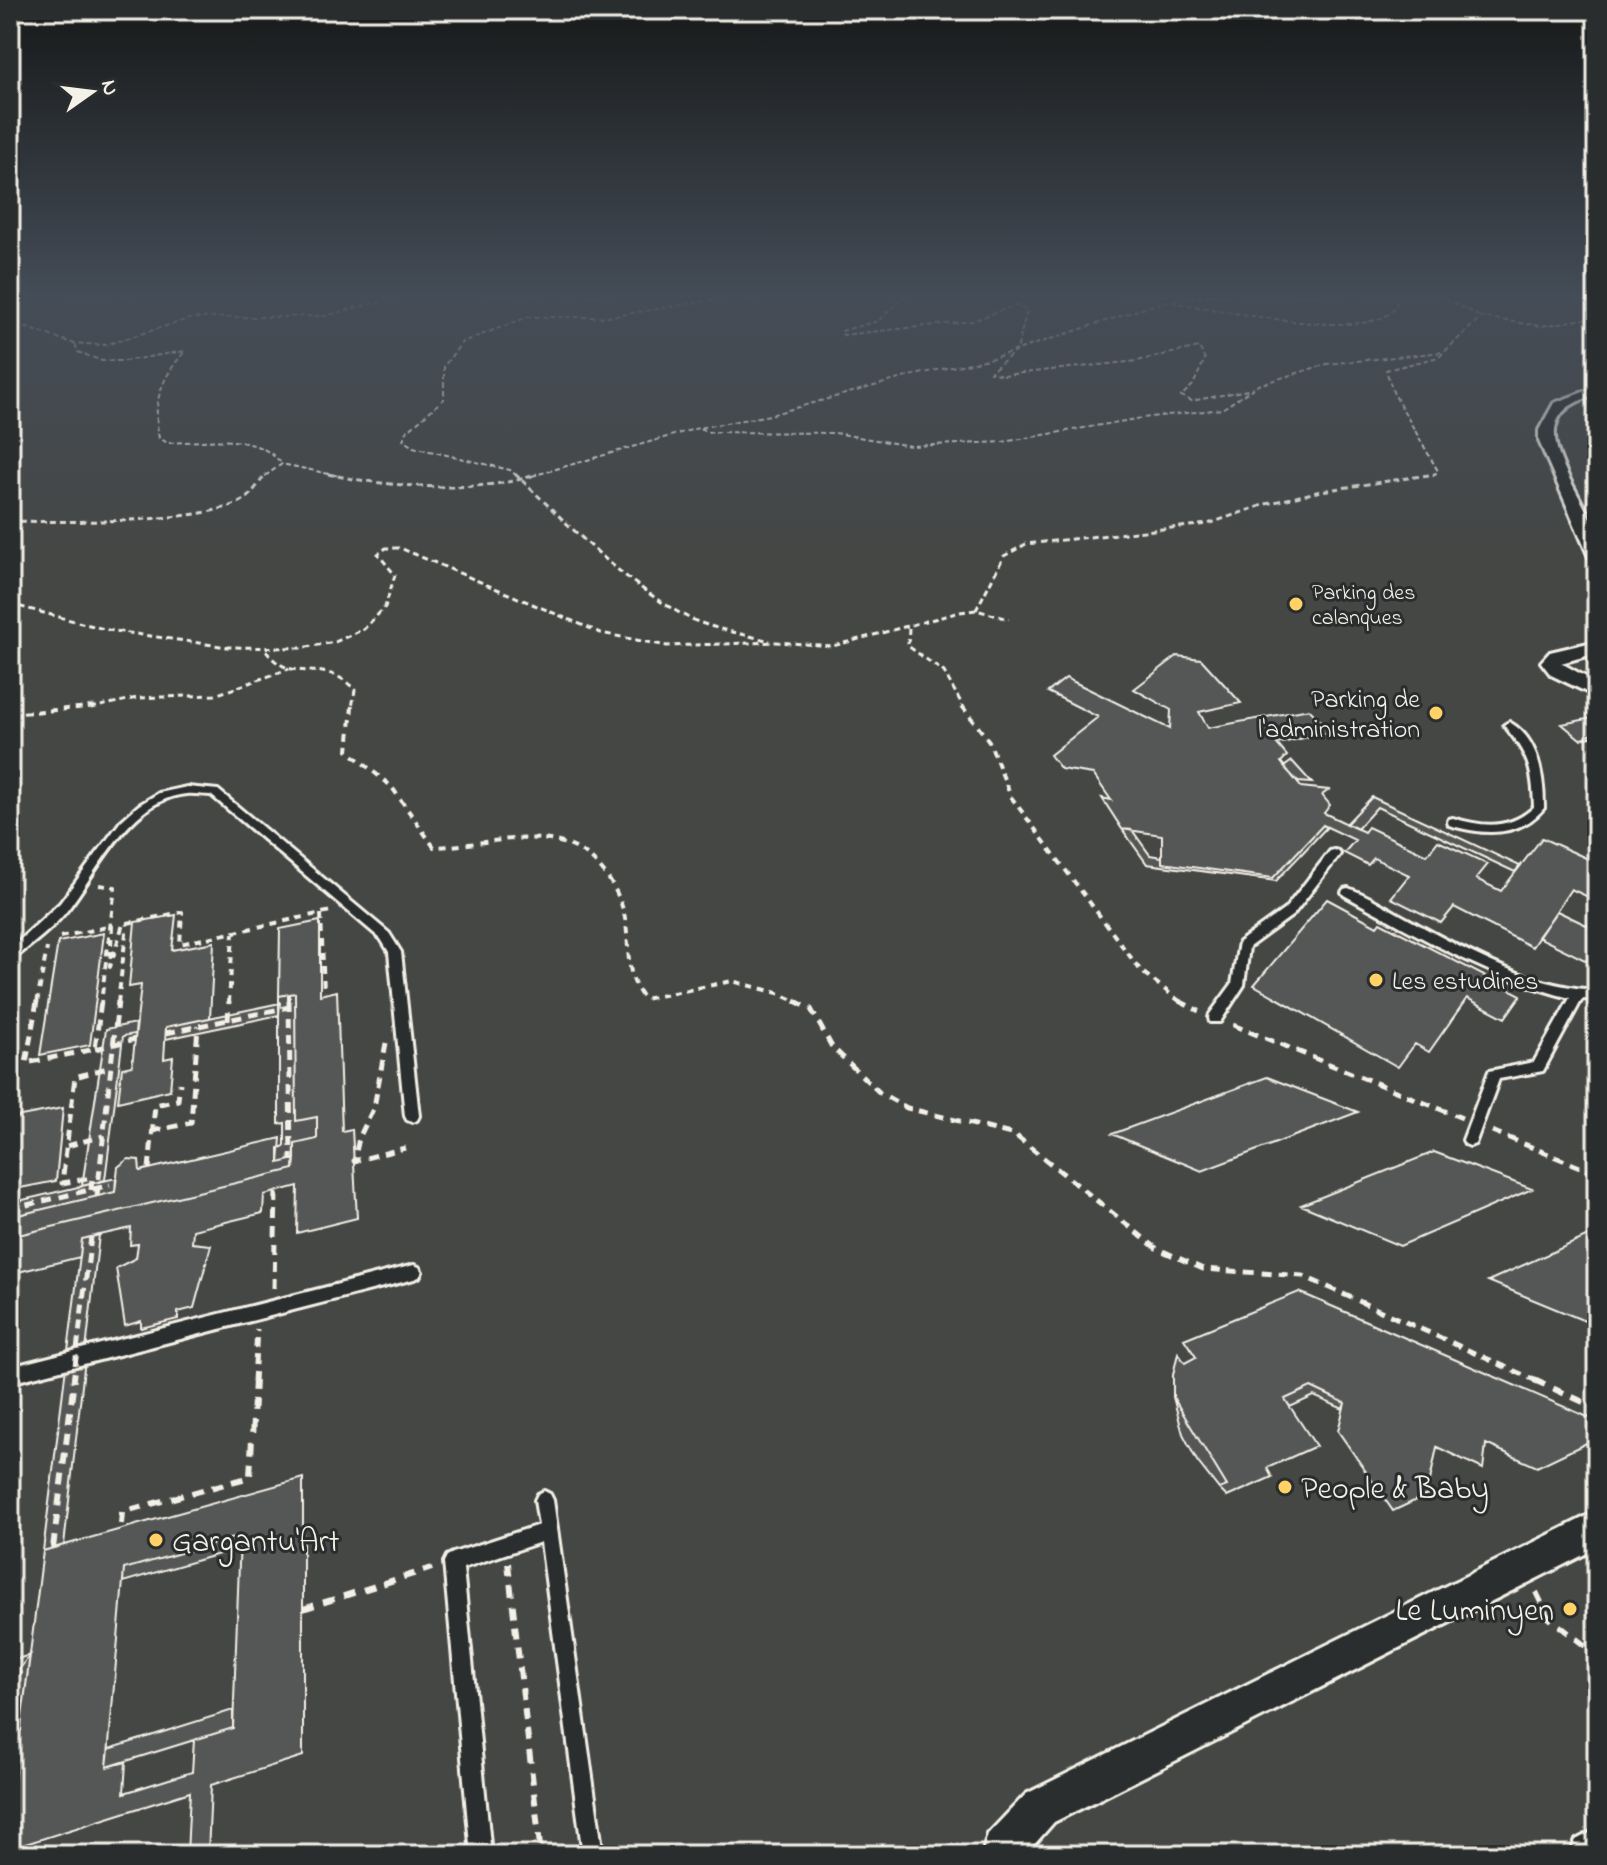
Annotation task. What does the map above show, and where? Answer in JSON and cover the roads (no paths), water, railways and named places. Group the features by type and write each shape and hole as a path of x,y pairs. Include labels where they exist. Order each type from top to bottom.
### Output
{"street":[{"path":"1597,391 1558,405 1548,415 1545,428 1546,441 1597,557"},
{"path":"1597,647 1557,656 1550,662 1558,671 1597,691"},
{"path":"1003,1855 1003,1849 1040,1808 1597,1529"},
{"path":"1591,1855 1597,1850"}],"lane":[{"path":"1453,822 1481,831 1506,829 1531,818 1539,808 1539,770 1522,737 1509,725"},
{"path":"10,956 62,909 129,816 147,801 168,792 195,788 214,792 385,936 395,952 412,1116"},
{"path":"1215,1018 1238,985 1243,945 1289,912 1334,854"},
{"path":"1348,892 1520,980 1577,997 1597,995"},
{"path":"1470,1140 1494,1075 1538,1067 1577,997"},
{"path":"10,1375 64,1360 80,1359 98,1350 414,1272"},
{"path":"544,1500 593,1855"},
{"path":"481,1855 453,1562 548,1531"}],"place":[{"name":"Parking des calanques","path":"1296,604"},
{"name":"Parking de l'administration","path":"1436,713"},
{"name":"Les estudines","path":"1376,980"},
{"name":"People & Baby","path":"1285,1487"},
{"name":"Gargantu'Art","path":"156,1540"},
{"name":"Le Luminyen","path":"1570,1609"}]}
